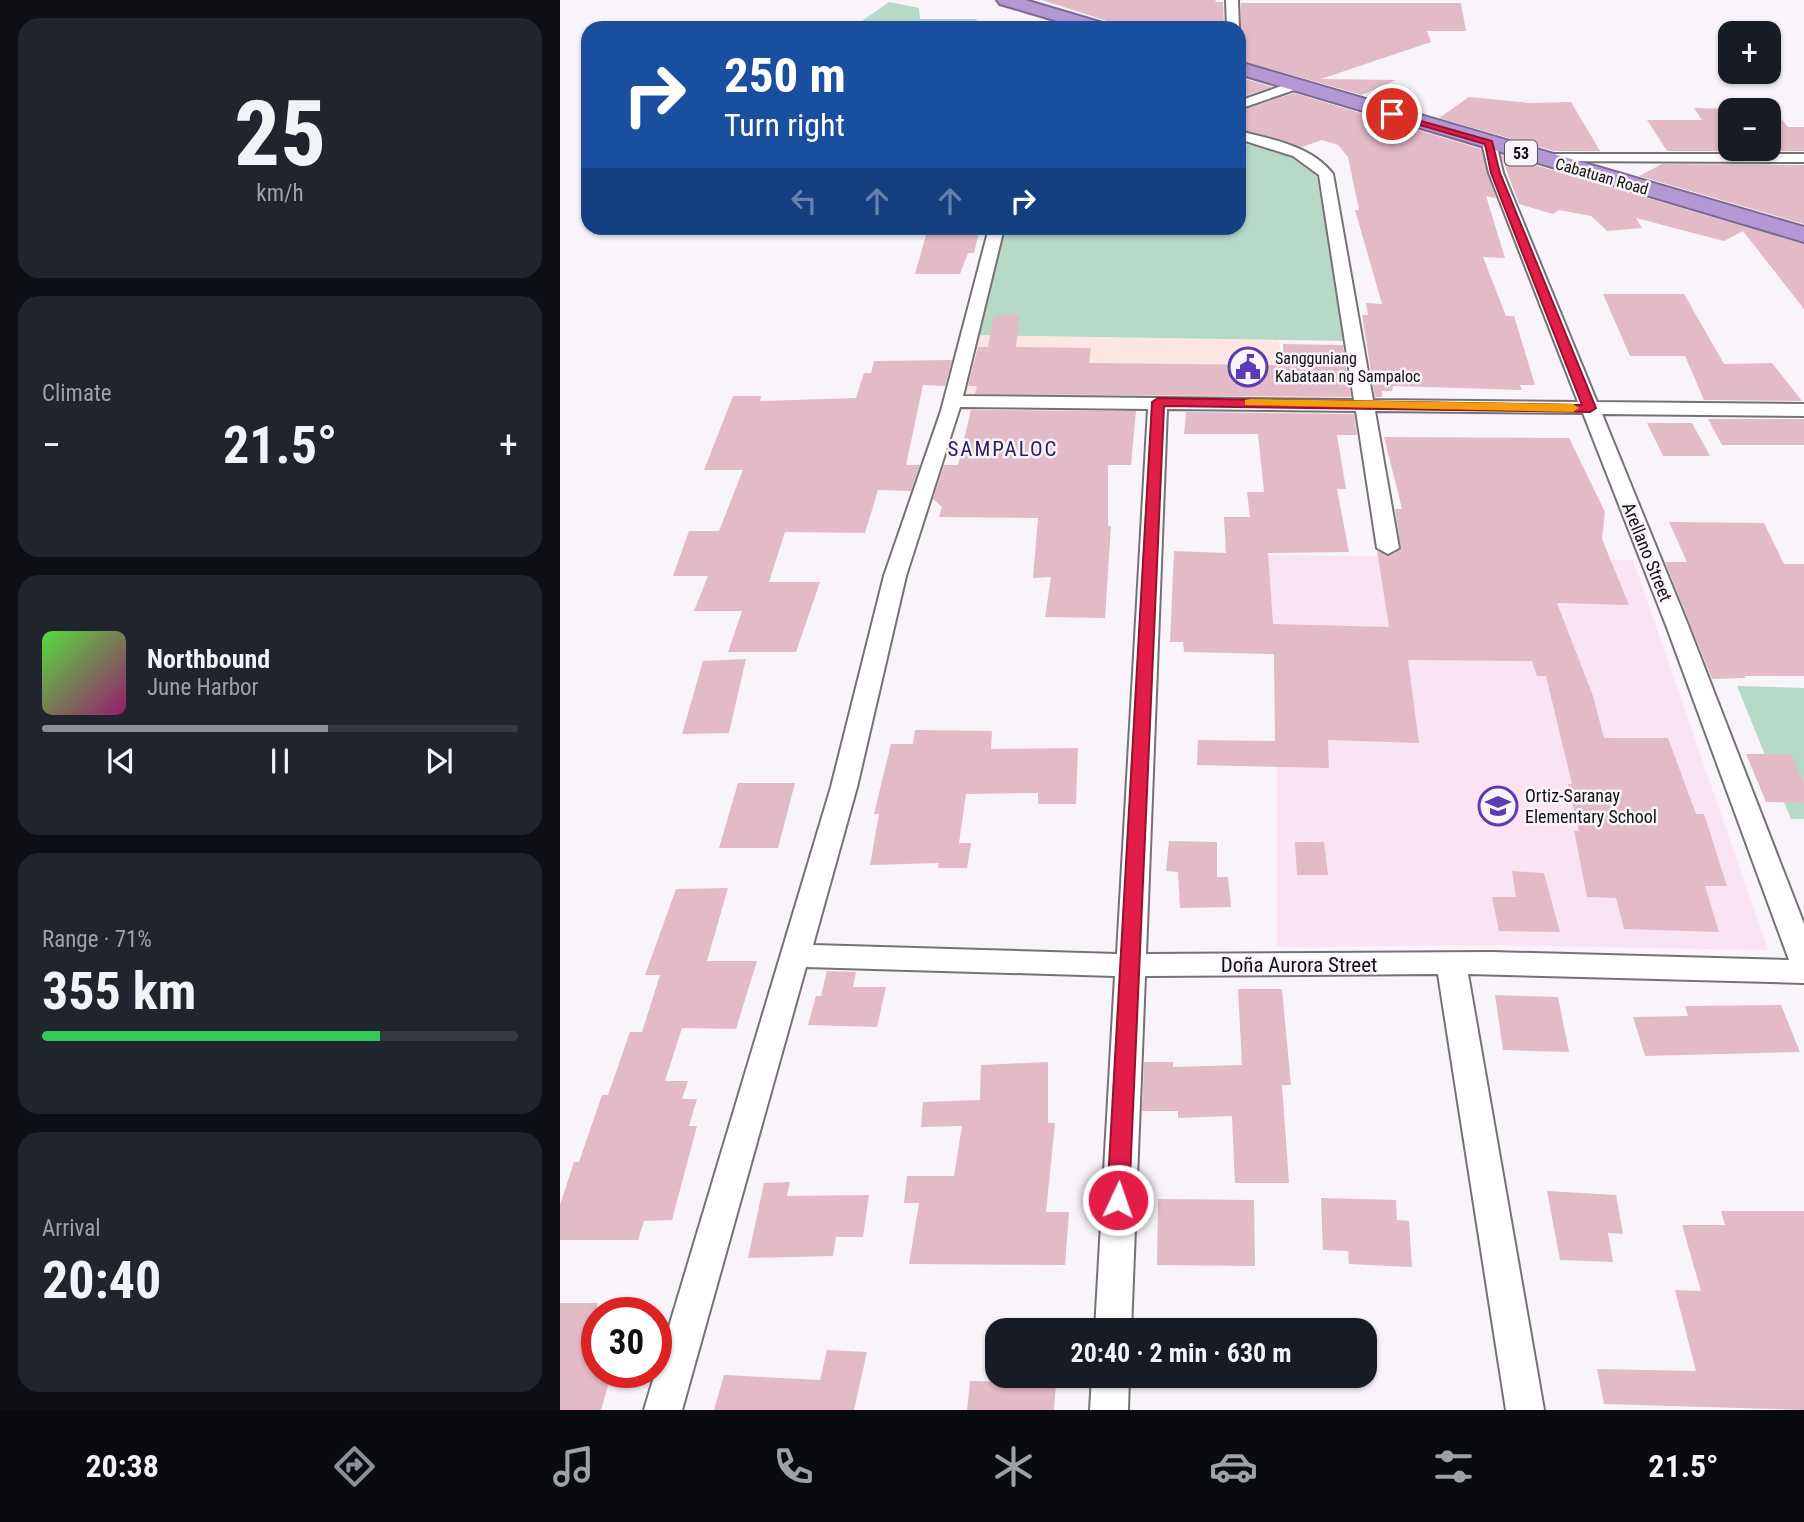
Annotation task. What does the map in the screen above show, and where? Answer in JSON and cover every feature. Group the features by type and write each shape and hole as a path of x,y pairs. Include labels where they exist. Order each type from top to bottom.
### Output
{"highway":[{"path":"1006,0 1076,21"},
{"name":"Cabatuan Road","path":"1246,70 1804,235"}],"street":[{"path":"1232,0 1233,21"},
{"path":"1246,103 1296,85"},
{"path":"1246,137 1314,162 1326,174 1388,548"},
{"name":"Arellano Street","path":"1489,143 1496,173 1677,625 1804,962"},
{"path":"1538,158 1804,158"},
{"path":"663,1410 844,787 895,576 952,401 994,235"},
{"path":"952,401 1804,410"},
{"path":"1113,1318 1128,965 1158,402"},
{"name":"Doña Aurora Street","path":"795,956 1128,965 1492,963 1804,972"},
{"path":"1451,964 1525,1410"},
{"path":"1109,1410 1110,1388"}],"shaded area":[{"path":"977,335 1279,340 1284,397 957,397"},
{"name":"Ortiz-Saranay Elementary School","path":"1266,555 1633,560 1768,950 1488,945 1277,947 1277,667"}],"green space":[{"path":"889,2 919,8 920,19 978,21 862,21"},
{"path":"1246,145 1280,153 1316,173 1348,341 977,335 1003,235 1246,235"},
{"path":"1737,686 1804,688 1804,819 1791,819"}],"building":[{"path":"1042,0 1223,2 1224,21 1107,21"},
{"path":"1241,3 1461,3 1466,31 1427,31 1431,42 1321,79 1396,80 1362,95 1246,62 1246,21 1240,21"},
{"path":"1246,79 1272,87 1246,96"},
{"path":"1294,93 1481,149 1496,198 1486,196 1505,258 1483,257 1506,316 1514,316 1535,385 1520,385 1522,390 1393,386 1392,391 1382,391 1382,397 1375,397 1362,315 1368,315 1366,303 1382,304 1355,210 1359,210 1348,157 1338,145 1322,140 1302,147 1246,131 1246,109"},
{"path":"1469,97 1530,103 1571,102 1600,151 1554,151 1439,118"},
{"path":"1694,108 1718,109 1718,151 1667,151 1647,120 1702,120"},
{"path":"1781,118 1788,127 1804,127 1804,151 1781,151"},
{"path":"1501,155 1804,244 1804,309 1743,231 1724,241 1636,218 1642,228 1607,231 1591,216 1559,210 1553,214 1519,204"},
{"path":"1662,164 1804,165 1804,224 1639,176"},
{"path":"926,235 978,235 974,253 968,253 960,274 915,274"},
{"path":"1603,294 1684,294 1724,364 1772,363 1802,401 1704,400 1685,356 1630,356"},
{"path":"994,315 1020,315 1016,347 1091,348 1089,363 1283,365 1283,344 1343,345 1351,397 975,394 977,386 968,386 978,347 988,347"},
{"path":"952,360 945,386 923,385 906,465 920,465 911,491 878,490 865,533 785,532 769,582 820,582 796,652 728,652 742,611 694,611 708,576 673,576 689,531 719,531 743,470 704,470 733,396 761,396 760,401 856,398 864,373 871,373 874,361"},
{"path":"971,410 1136,411 1131,465 1108,465 1108,526 1111,526 1105,618 1045,617 1051,577 1033,578 1038,518 939,517 942,507 933,499 944,465 958,465"},
{"path":"1186,412 1354,414 1357,435 1337,435 1346,489 1337,489 1349,552 1268,553 1273,624 1389,627 1377,551 1389,556 1401,549 1395,509 1402,509 1384,437 1569,438 1605,512 1602,539 1629,605 1557,603 1593,696 1604,738 1668,738 1696,814 1704,814 1727,886 1705,886 1719,932 1624,929 1616,898 1587,897 1574,831 1579,831 1568,784 1572,784 1546,676 1537,676 1532,661 1408,660 1419,743 1328,740 1329,768 1197,765 1198,740 1275,741 1274,654 1184,652 1183,642 1170,642 1174,551 1226,553 1224,517 1250,517 1247,492 1264,492 1258,434 1184,434"},
{"path":"1708,419 1804,419 1804,445 1722,445"},
{"path":"1647,423 1692,423 1710,456 1663,456"},
{"path":"1669,522 1764,523 1784,564 1804,564 1804,676 1712,679 1665,562 1687,562"},
{"path":"746,659 729,733 682,734 703,661"},
{"path":"915,730 992,731 991,749 1078,748 1076,804 1038,804 1038,793 966,794 959,843 971,843 967,868 938,868 939,863 870,865 879,814 874,814 891,744 913,744"},
{"path":"1746,754 1791,754 1804,784 1804,803 1766,802"},
{"path":"738,783 795,783 778,848 719,848"},
{"path":"1169,841 1217,842 1217,877 1228,877 1231,907 1180,908 1178,872 1166,871"},
{"path":"1295,842 1324,842 1328,875 1297,875"},
{"path":"1512,871 1544,873 1560,932 1499,931 1492,897 1516,897"},
{"path":"728,888 707,961 757,961 736,1029 682,1028 665,1081 688,1081 682,1099 697,1099 689,1126 697,1126 672,1220 644,1221 638,1240 560,1240 560,1205 574,1162 579,1162 602,1095 608,1095 630,1032 642,1032 660,975 645,975 676,889"},
{"path":"827,971 856,972 853,987 886,987 877,1027 808,1025 816,996 821,996"},
{"path":"1238,989 1282,989 1291,1085 1282,1085 1289,1183 1235,1183 1232,1116 1178,1118 1178,1111 1142,1111 1144,1062 1173,1062 1173,1067 1242,1065"},
{"path":"1495,995 1558,997 1569,1052 1503,1050"},
{"path":"1781,1005 1800,1052 1645,1056 1633,1017 1688,1016 1685,1006"},
{"path":"1048,1062 1048,1123 1055,1123 1046,1212 1069,1212 1065,1265 909,1264 919,1203 904,1203 907,1176 954,1176 962,1126 921,1127 923,1102 980,1100 981,1065"},
{"path":"790,1182 787,1196 869,1195 863,1237 836,1237 833,1256 748,1258 764,1183"},
{"path":"1547,1191 1616,1195 1623,1234 1608,1233 1613,1262 1560,1260"},
{"path":"1321,1198 1396,1200 1397,1220 1409,1221 1412,1267 1349,1264 1348,1251 1323,1250"},
{"path":"1158,1199 1254,1200 1255,1266 1157,1265"},
{"path":"1721,1211 1804,1211 1804,1410 1604,1404 1597,1369 1696,1371 1675,1290 1701,1291 1682,1225 1725,1225"},
{"path":"560,1303 581,1303 581,1388 607,1388 601,1410 560,1410"},
{"path":"827,1350 867,1352 854,1410 714,1410 724,1375 820,1380"},
{"path":"970,1381 985,1381 985,1388 1056,1388 1054,1410 967,1410"}],"slow traffic":[{"path":"1250,402 1573,408"}],"place":[{"name":"Sangguniang Kabataan ng Sampaloc","path":"1248,367"},
{"name":"Ortiz-Saranay Elementary School","path":"1498,806"}],"district":[{"name":"SAMPALOC","path":"1003,449"}],"route":[{"path":"1118,1200 1158,402 1590,408 1496,173 1489,143 1392,114"}]}
